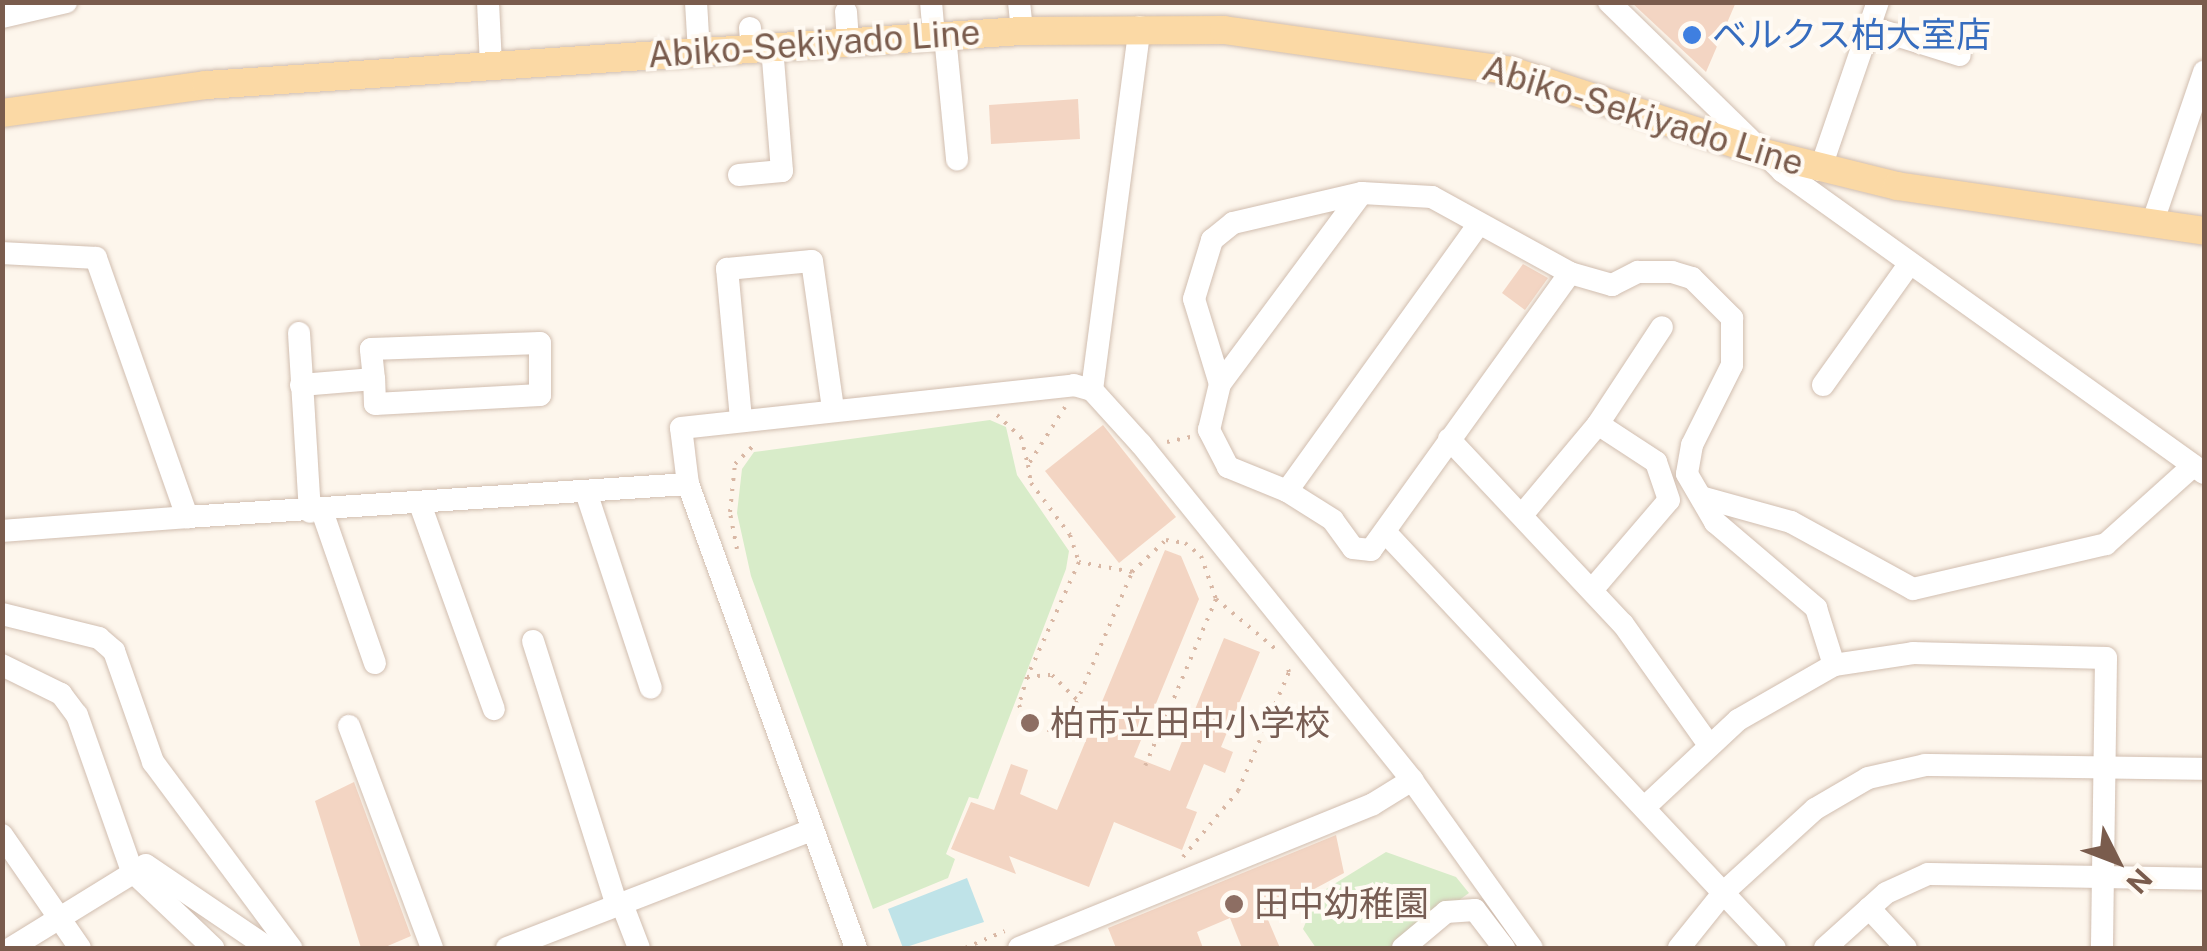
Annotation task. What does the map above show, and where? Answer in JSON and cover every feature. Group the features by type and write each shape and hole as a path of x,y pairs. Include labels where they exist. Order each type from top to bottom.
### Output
{"main road":[{"name":"Abiko-Sekiyado Line","path":"2,113 206,85 699,52 758,42 848,43 940,36 1021,17 1140,28 1224,30 1511,71 1820,170 2204,231"}],"street":[{"path":"2,17 66,2"},
{"path":"488,2 491,66"},
{"path":"696,2 699,52"},
{"path":"931,2 940,36 957,159"},
{"path":"1609,2 1760,152 1908,266 2199,470 2106,544 1914,589 1791,522 1701,496"},
{"path":"1820,170 1878,2"},
{"path":"846,12 848,43"},
{"path":"1140,28 1083,388 1412,780 1532,948"},
{"path":"1870,28 1960,55"},
{"path":"738,176 782,171 758,42"},
{"path":"2152,224 2204,72"},
{"path":"1362,193 1220,384 1210,430 1228,466 1287,490 1333,520 1362,553 1387,534 1449,439 1570,272"},
{"path":"1220,384 1194,298 1212,240 1233,223 1362,193 1432,197 1570,272 1612,285 1638,272 1672,272 1692,278 1732,318 1732,365 1692,445 1686,474 1715,522 1816,608 1834,666"},
{"path":"1287,490 1478,225"},
{"path":"2,254 96,258 188,517"},
{"path":"741,419 728,269 812,262 832,410"},
{"path":"1823,385 1908,266"},
{"path":"1522,515 1598,424 1662,327"},
{"path":"299,333 316,512 374,662"},
{"path":"540,343 540,394 376,404 374,379 372,349 540,343"},
{"path":"301,384 374,379"},
{"path":"856,948 810,830 688,484 681,428 741,419 1083,388"},
{"path":"1592,590 1670,500 1656,462 1598,424"},
{"path":"1449,439 1592,590 1709,745"},
{"path":"2,531 688,484"},
{"path":"586,492 650,688"},
{"path":"420,504 494,708"},
{"path":"1387,534 1775,948"},
{"path":"2,614 99,638 114,651 153,762 290,948"},
{"path":"533,641 619,905 639,948"},
{"path":"1646,806 1709,745 1764,702 1834,666 1913,653 2106,658 2102,948"},
{"path":"2,665 61,694 76,716 132,871 212,948"},
{"path":"349,726 432,948"},
{"path":"1679,948 1724,892 1815,809 1868,778 1924,764 2204,769"},
{"path":"1018,938 1048,943 1081,933 1373,804 1412,780"},
{"path":"507,948 542,943 619,905 810,830"},
{"path":"2,835 80,948"},
{"path":"11,948 146,866 268,948"},
{"path":"1825,948 1901,882 1928,874 2204,879"},
{"path":"1869,908 1906,948"},
{"path":"1403,948 1446,912 1475,910 1504,948"}],"path":[{"path":"1028,465 1083,388"},
{"path":"992,412 1021,436 1032,483 1070,535 1079,562 1027,677 1019,705 1027,725 1052,730 1079,702 1132,572 1166,540 1185,543 1201,556 1216,600 1284,657 1289,672 1238,791 1178,863"},
{"path":"739,564 730,512 735,464 770,438"},
{"path":"1079,562 1132,572"},
{"path":"1146,766 1216,600"},
{"path":"1027,677 1052,675 1079,702"},
{"path":"965,948 1018,938"}],"green space":[{"path":"990,420 1006,427 1017,475 1069,551 1066,569 978,799 969,797 946,854 955,859 948,878 873,909 751,576 737,513 742,469 754,452"},
{"path":"1386,852 1456,877 1469,893 1392,948 1316,948 1303,929 1318,894"}],"water":[{"path":"967,878 984,922 903,948 888,909"}],"building":[{"name":"ベルクス柏大室店","path":"1631,2 1736,2 1706,72"},
{"path":"1078,99 1080,139 991,144 989,105"},
{"path":"1523,264 1548,278 1525,310 1502,293"},
{"path":"1103,425 1176,517 1119,563 1045,471"},
{"path":"1165,550 1181,556 1199,599 1134,757 1170,771 1224,638 1260,652 1221,747 1233,752 1225,773 1204,764 1186,808 1197,812 1182,850 1114,822 1089,887 1009,856 1016,874 951,849 971,802 994,810 1011,764 1028,770 1020,794 1057,810"},
{"path":"354,782 411,936 383,948 361,948 315,801"},
{"path":"1336,835 1344,873 1266,915 1280,948 1242,948 1230,918 1197,932 1203,948 1116,948 1108,928"}],"place":[{"name":"ベルクス柏大室店","path":"1692,35"},
{"name":"柏市立田中小学校","path":"1030,723"},
{"name":"田中幼稚園","path":"1234,904"}]}
